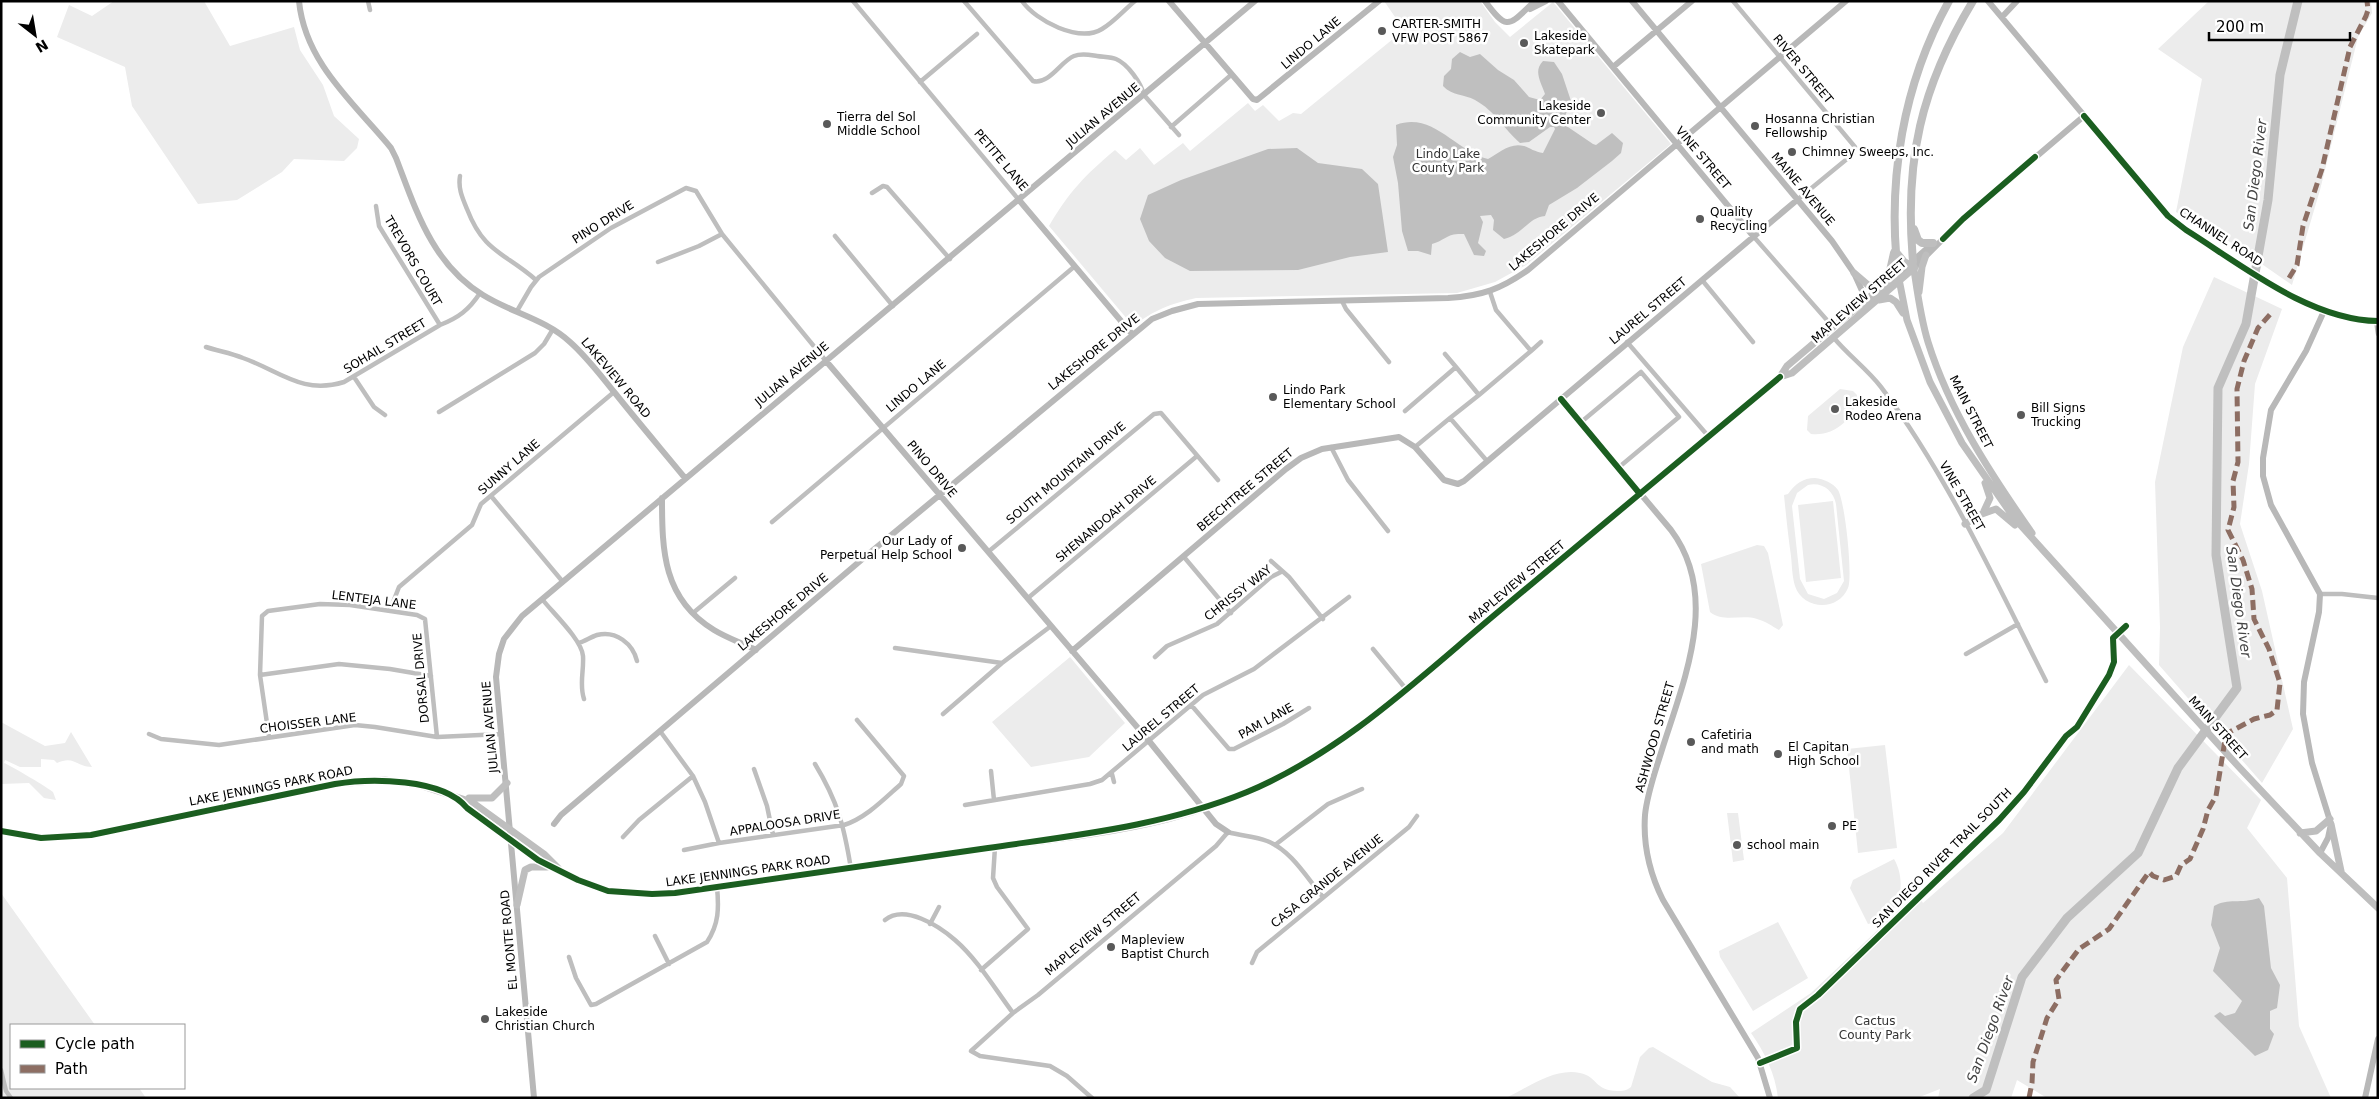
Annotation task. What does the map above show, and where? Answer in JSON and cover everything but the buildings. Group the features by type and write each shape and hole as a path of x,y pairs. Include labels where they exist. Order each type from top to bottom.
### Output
{"highway":[{"path":"1900,277 1895,251 1893,219 1895,176 1909,100 1932,31 1949,1"},
{"path":"1911,265 1912,174 1918,132 1937,71 1951,38 1973,1"},
{"path":"1911,220 1918,240 1922,244 1933,243"},
{"path":"1895,251 1911,265"},
{"path":"1885,285 1895,251"}],"main road":[{"path":"1917,294 1926,255"},
{"name":"MAPLEVIEW STREET","path":"1780,377 1792,373 1834,338 1911,265"},
{"name":"MAIN STREET","path":"1911,265 1936,363 1961,421 1999,486 2049,556"},
{"path":"1854,273 1868,285 1885,285"},
{"path":"1900,277 1917,294"},
{"name":"MAPLEVIEW STREET","path":"1256,788 1304,763 1346,737 1780,377 1787,366 1833,327 1870,303 1885,285 1900,277"},
{"name":"MAIN STREET","path":"1900,277 1907,320 1930,382 1962,443 2014,518 2267,798 2320,853 2378,908"},
{"path":"1870,303 1890,298 1896,302 1907,320"},
{"path":"1979,469 1990,498 1982,514"},
{"path":"1965,524 1990,510 2000,511 2049,556"},
{"name":"LAKE JENNINGS PARK ROAD","path":"1,831 41,838 91,835 324,786 361,780 412,784 472,802 511,829 558,868 578,880 608,891 658,894 851,869 1110,830 1166,819 1203,808 1256,788"},
{"path":"460,799 492,798 507,783"},
{"name":"LAKE JENNINGS PARK ROAD","path":"460,799 467,808 547,866 558,868"},
{"path":"2300,833 2316,831 2330,822 2337,860 2342,874"},
{"path":"517,905 525,870 536,866 558,868"}],"street":[{"name":"LAKEVIEW ROAD","path":"299,1 305,33 323,68 391,148 430,241 445,263 466,284 480,293 543,322 578,349 685,478"},
{"path":"368,1 370,10"},
{"name":"PETITE LANE","path":"853,1 1132,334"},
{"path":"964,1 1033,81 1036,82 1046,78 1076,55 1086,54 1116,59 1124,64 1142,87 1144,95 1179,135"},
{"path":"1022,1 1028,9 1057,28 1067,32 1082,33 1101,30 1135,1"},
{"path":"1170,1 1231,75 1171,127"},
{"name":"JULIAN AVENUE","path":"512,840 496,677 500,649 514,623 826,360 950,259 1255,1"},
{"name":"LINDO LANE","path":"1231,75 1253,99 1257,100 1379,1"},
{"path":"1485,1 1499,20 1510,22 1535,1"},
{"path":"1520,14 1546,1"},
{"name":"VINE STREET","path":"1558,1 1754,237 1833,327"},
{"name":"MAINE AVENUE","path":"1632,1 1832,241 1854,273 1870,303"},
{"path":"1613,67 1692,1"},
{"name":"RIVER STREET","path":"1733,1 1855,147 1855,150"},
{"name":"LAKESHORE DRIVE","path":"554,824 561,815 660,731 1132,334 1162,315 1198,304 1448,298 1490,292 1505,286 1528,270 1846,1"},
{"name":"CHANNEL ROAD","path":"1988,1 2168,216 2186,230 2304,304 2324,311 2377,321"},
{"path":"2002,17 2017,1"},
{"path":"920,82 977,34"},
{"name":"MAPLEVIEW STREET","path":"1911,265 1926,255 1947,234 2084,116"},
{"name":"LAUREL STREET","path":"1452,484 1464,481 1855,150"},
{"path":"460,176 458,186 475,229 489,247 522,268 536,280"},
{"path":"872,193 882,186 887,187 950,259"},
{"name":"PINO DRIVE","path":"518,311 536,280 611,228 688,188 696,191 722,234 883,429 1149,741 1216,824 1228,832"},
{"name":"TREVORS COURT","path":"376,206 379,226 440,325"},
{"path":"658,262 699,246 722,234"},
{"name":"MAPLEVIEW STREET","path":"1911,265 1933,243 1947,234"},
{"path":"836,236 893,306"},
{"name":"LINDO LANE","path":"772,522 1075,266"},
{"path":"1702,280 1753,342"},
{"path":"1490,292 1496,310 1531,351"},
{"name":"SOHAIL STREET","path":"206,347 244,358 308,386 335,385 354,377 440,325 464,313 480,293"},
{"path":"1342,301 1346,309 1389,362"},
{"path":"2320,853 2328,838 2330,822 2312,763 2303,714 2304,682 2319,612 2320,594 2271,506 2263,476 2263,458 2270,410 2306,351 2324,311"},
{"path":"2377,321 2378,334"},
{"path":"439,412 535,353 544,344 553,329"},
{"name":"VINE STREET","path":"1834,338 1880,386 1906,424 1965,524 2046,681"},
{"path":"1415,447 1541,342"},
{"path":"1628,342 1709,436"},
{"path":"1445,354 1479,395"},
{"path":"1406,411 1456,367"},
{"path":"1580,423 1641,372 1679,417 1618,468"},
{"path":"354,377 374,408 386,415"},
{"name":"SUNNY LANE","path":"390,610 399,587 472,525 479,508 490,496 614,392"},
{"name":"ASHWOOD STREET","path":"1560,399 1674,535 1686,554 1694,583 1695,636 1650,786 1645,814 1648,857 1655,884 1663,900 1758,1058 1770,1098"},
{"name":"SOUTH MOUNTAIN DRIVE","path":"988,552 1145,420 1158,413 1162,413 1197,456"},
{"path":"1450,418 1487,461"},
{"name":"BEECHTREE STREET","path":"1072,652 1299,459 1314,451 1399,437 1415,447 1444,480 1452,484"},
{"path":"1331,447 1348,480 1388,531"},
{"path":"1197,456 1218,480"},
{"name":"SHENANDOAH DRIVE","path":"1028,598 1197,456"},
{"path":"490,496 563,582"},
{"path":"662,498 663,549 667,570 680,596 693,614 715,631 756,650"},
{"path":"1184,557 1231,613"},
{"path":"1271,562 1289,578 1323,618"},
{"name":"CHRISSY WAY","path":"1154,657 1167,646 1206,630 1231,613 1271,577 1281,572"},
{"path":"693,614 735,578"},
{"path":"2320,594 2342,594 2378,598"},
{"name":"LAUREL STREET","path":"965,805 1090,784 1112,774 1204,695 1254,669 1349,597"},
{"path":"542,599 578,643 583,655 580,688 584,699"},
{"name":"LENTEJA LANE","path":"260,675 261,623 263,615 268,612 332,604 390,610 424,618"},
{"name":"DORSAL DRIVE","path":"424,618 437,737"},
{"path":"1966,654 2018,624"},
{"path":"943,714 1002,663 1051,626"},
{"path":"578,643 599,634 614,636 626,641 634,651 637,661"},
{"path":"895,648 1002,663"},
{"path":"1373,649 1406,689"},
{"path":"269,737 260,675 339,664 390,669 431,676"},
{"name":"PAM LANE","path":"1192,706 1229,749 1234,749 1309,708"},
{"name":"APPALOOSA DRIVE","path":"684,850 719,843 844,825 854,822 864,815 901,784 904,776 857,720"},
{"name":"CHOISSER LANE","path":"149,734 161,739 214,745 362,725 437,737 502,734"},
{"path":"660,731 693,776 705,802 719,843"},
{"path":"815,764 834,796 844,825 851,869"},
{"path":"754,768 767,806 773,835"},
{"path":"990,771 994,800"},
{"path":"1112,774 1114,782"},
{"path":"624,837 639,820 693,776"},
{"path":"1275,845 1328,804 1362,788"},
{"name":"CASA GRANDE AVENUE","path":"1252,963 1257,952 1409,827 1417,816"},
{"path":"1228,832 1256,837 1275,845 1285,852 1323,897"},
{"name":"MAPLEVIEW STREET","path":"1092,1098 1067,1076 1050,1066 980,1056 971,1051 1013,1013 1216,846 1228,832"},
{"name":"EL MONTE ROAD","path":"512,840 534,1098"},
{"path":"981,970 1028,929 997,887 993,878 994,847"},
{"path":"569,957 576,978 591,1005 707,942 714,931 719,913 718,887"},
{"path":"930,924 940,907"},
{"path":"885,920 890,916 901,914 912,916 930,924 955,940 981,970 1013,1013"},
{"path":"654,936 669,964"},
{"path":"2365,1098 2378,1038"},
{"path":"1,1070 10,1098"}],"green space":[{"path":"114,1 204,1 230,46 294,27 300,50 323,85 334,116 359,139 357,148 344,161 294,159 282,172 237,200 198,204 132,106 125,67 57,37 69,5 92,16"},
{"name":"Lindo Lake County Park","path":"1384,1 1480,1 1495,22 1510,37 1553,2 1671,144 1526,265 1495,282 1457,293 1196,298 1163,308 1133,326 1049,226 1064,203 1086,176 1115,150 1126,160 1140,148 1154,165 1183,143 1190,151 1248,103 1255,111 1263,105 1279,121 1293,113 1301,114 1404,30"},
{"path":"2209,1 2371,1 2372,13 2358,37 2320,190 2292,285 2230,242 2176,212 2202,79 2158,49"},
{"path":"2214,277 2282,309 2255,384 2249,464 2240,524 2262,591 2293,729 2262,783 2159,665 2160,627 2155,482 2183,347"},
{"name":"Lakeside Rodeo Arena","path":"1840,389 1853,391 1857,395 1853,411 1835,429 1820,434 1811,434 1807,430 1808,416"},
{"path":"1815,478 1825,480 1834,485 1841,497 1846,523 1850,570 1848,588 1843,596 1837,601 1821,605 1805,600 1795,586 1784,495 1788,494 1800,482","holes":["1813,484 1826,488 1835,499 1844,581 1837,593 1824,599 1808,594 1800,579 1792,506 1797,493 1808,485"]},
{"path":"1833,501 1841,578 1806,582 1798,505"},
{"path":"1757,545 1764,546 1768,553 1783,625 1779,630 1757,619 1745,617 1727,618 1710,612 1701,564"},
{"path":"1070,657 1125,723 1089,757 1031,767 992,722"},
{"name":"Cactus County Park","path":"2129,665 2261,800 2247,828 2287,878 2299,1026 2331,1098 2047,1098 2017,1080 2011,1098 1938,1098 1940,1089 1917,1098 1778,1098 1769,1064 1751,1033 1811,993 1917,893 1923,903 2003,833"},
{"path":"1,722 45,746 65,743 71,732 92,767 68,760 57,763 54,760 41,759 41,767 20,767 5,760 4,763 53,792 56,800 44,798 29,783 1,784"},
{"path":"1885,745 1897,848 1858,853 1847,749"},
{"path":"1727,813 1738,813 1744,860 1733,862"},
{"path":"1894,859 1898,866 1901,883 1895,907 1883,919 1868,924 1850,888 1853,880"},
{"path":"1,893 94,1024 10,1024 10,1089 140,1089 146,1098 1,1098"},
{"path":"1778,922 1808,978 1753,1011 1720,957 1719,951"},
{"path":"1653,1047 1712,1082 1730,1087 1740,1098 1506,1098 1551,1076 1571,1072 1590,1077 1604,1089 1626,1090 1631,1087 1640,1057 1649,1048"}],"shaded area":[{"path":"1460,52 1470,57 1480,54 1498,70 1514,80 1529,97 1540,100 1545,94 1538,73 1540,65 1543,61 1554,62 1562,74 1571,101 1565,116 1565,125 1596,145 1612,133 1623,143 1621,153 1577,188 1549,205 1545,216 1534,219 1510,237 1504,239 1493,230 1494,220 1491,215 1480,216 1483,222 1478,243 1486,251 1484,256 1474,255 1464,234 1450,236 1432,244 1431,255 1418,251 1408,251 1402,231 1398,183 1393,157 1397,145 1396,125 1409,122 1433,127 1476,155 1488,159 1505,149 1519,145 1543,153 1555,129 1550,127 1529,142 1520,143 1482,104 1471,98 1454,93 1443,86 1444,76 1451,69 1452,59"},
{"path":"1297,148 1318,163 1362,169 1378,184 1388,252 1350,257 1298,270 1190,271 1165,258 1149,241 1140,219 1148,195 1181,180 1268,149"},
{"path":"2259,898 2264,906 2271,968 2280,985 2277,1008 2270,1011 2270,1029 2274,1034 2268,1050 2255,1056 2214,1016 2220,1012 2225,1016 2235,1013 2242,1001 2213,971 2220,948 2211,925 2214,906 2224,902 2246,901"}],"waterway":[{"name":"San Diego River","path":"1973,1098 1986,1090 2022,977 2067,918 2138,853 2178,768 2237,688 2216,555 2218,388 2246,324 2268,200 2280,75 2298,1"}],"marked path":[{"path":"2289,278 2297,265 2303,226 2322,169 2350,47 2366,16 2368,10 2367,1"},
{"path":"2029,1098 2033,1062 2047,1018 2059,999 2056,980 2079,949 2109,929 2149,872 2153,876 2164,880 2176,876 2181,865 2190,859 2203,829 2208,810 2216,796 2226,734 2254,719 2270,715 2277,710 2280,683 2269,649 2254,619 2252,589 2243,560 2228,530 2234,507 2233,481 2238,462 2237,389 2244,361 2258,328 2273,311"}],"cycle path":[{"path":"2084,116 2168,216 2186,230 2253,274 2302,301 2352,318 2378,321"},
{"path":"1943,239 1963,219 2035,157"},
{"path":"1,831 41,838 91,835 335,784 367,781 405,782 441,791 456,798 538,860 578,880 608,891 652,894 675,893 1054,839 1119,828 1184,813 1216,804 1247,792 1316,756 1348,735 1379,712 1780,377"},
{"path":"1561,399 1640,494"},
{"name":"SAN DIEGO RIVER TRAIL SOUTH","path":"1760,1063 1797,1048 1796,1022 1800,1009 1818,995 1999,820 2024,792 2066,736 2077,727 2109,675 2114,662 2113,638 2126,626"}],"place":[{"name":"CARTER-SMITH VFW POST 5867","path":"1382,31"},
{"name":"Lakeside Skatepark","path":"1524,43"},
{"name":"Lakeside Community Center","path":"1601,113"},
{"name":"Tierra del Sol Middle School","path":"827,124"},
{"name":"Hosanna Christian Fellowship","path":"1755,126"},
{"name":"Chimney Sweeps, Inc.","path":"1792,152"},
{"name":"Quality Recycling","path":"1700,219"},
{"name":"Lindo Park Elementary School","path":"1273,397"},
{"name":"Lakeside Rodeo Arena","path":"1835,409"},
{"name":"Bill Signs Trucking","path":"2021,415"},
{"name":"Our Lady of Perpetual Help School","path":"962,548"},
{"name":"Cafetiria and math","path":"1691,742"},
{"name":"El Capitan High School","path":"1778,754"},
{"name":"PE","path":"1832,826"},
{"name":"school main","path":"1737,845"},
{"name":"Mapleview Baptist Church","path":"1111,947"},
{"name":"Lakeside Christian Church","path":"485,1019"}]}
